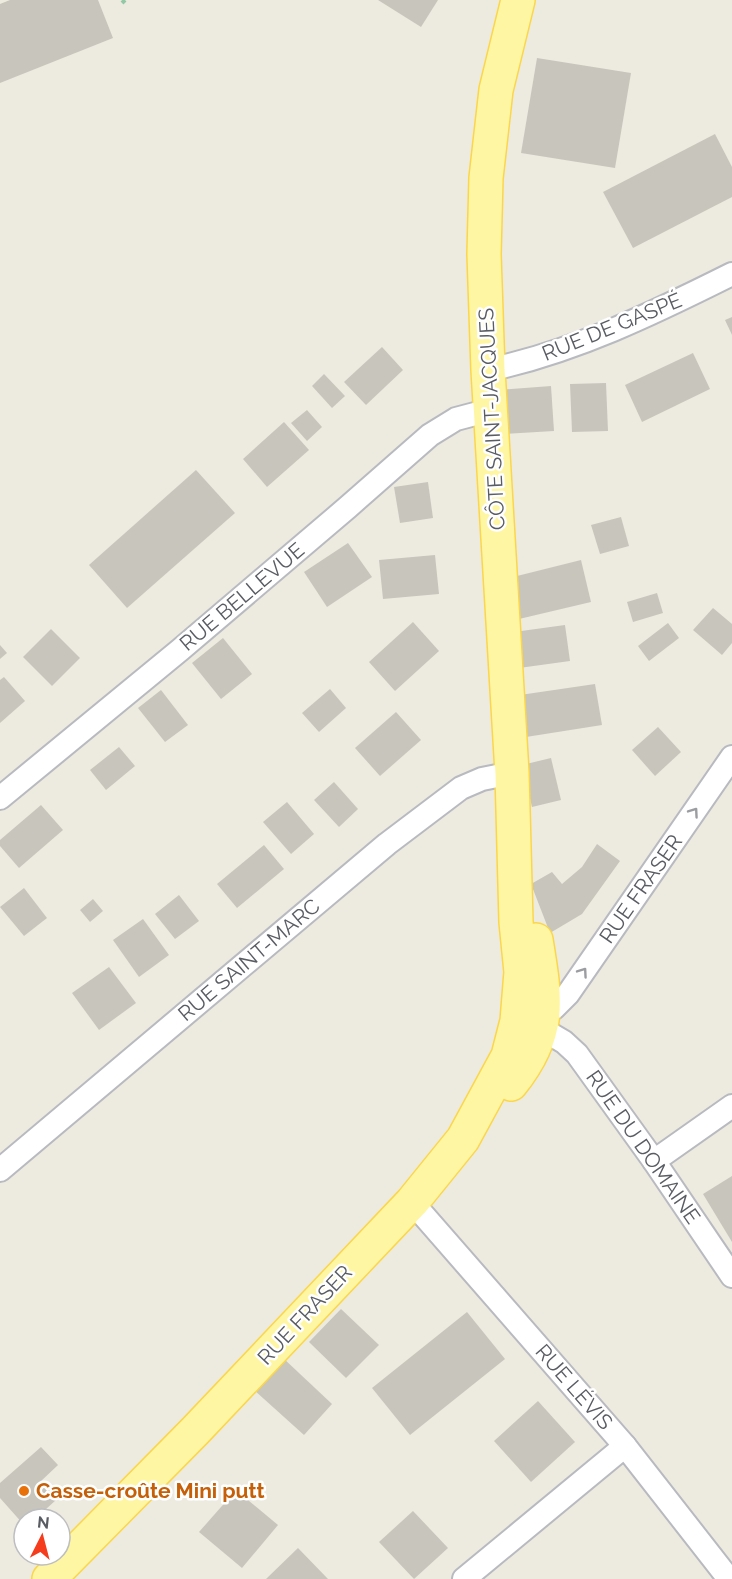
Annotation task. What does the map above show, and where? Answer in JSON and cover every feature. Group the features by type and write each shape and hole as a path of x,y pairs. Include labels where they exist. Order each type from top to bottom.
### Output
{"main road":[{"name":"CÔTE SAINT-JACQUES","path":"518,0 496,90 486,178 484,254 490,410 512,773 516,922 521,972 534,1021"},
{"name":"RUE FRASER","path":"49,1579 195,1431 412,1202 463,1139 508,1056 534,1021"}],"street":[{"name":"RUE DE GASPÉ","path":"488,370 526,362 581,342 667,306 732,274"},
{"name":"RUE BELLEVUE","path":"0,798 260,582 430,435 456,419 490,410"},
{"name":"RUE FRASER","path":"534,1021 554,1008 568,994 732,757"},
{"name":"RUE SAINT-MARC","path":"0,1170 406,830 461,788 482,779 512,773"},
{"name":"RUE DU DOMAINE","path":"534,1021 578,1054 732,1276"},
{"path":"654,1161 732,1106"},
{"name":"RUE LÉVIS","path":"412,1202 625,1446 729,1579"},
{"path":"464,1579 625,1446"}],"building":[{"path":"10,0 98,0 113,38 0,83 0,4"},
{"path":"378,0 438,0 421,27"},
{"path":"537,58 631,73 615,168 521,153"},
{"path":"715,134 732,167 732,197 633,248 603,192"},
{"path":"732,317 732,335 725,320"},
{"path":"382,347 403,370 366,405 344,382"},
{"path":"693,353 710,389 642,422 625,385"},
{"path":"324,374 345,396 332,408 312,386"},
{"path":"606,383 608,431 572,432 570,384"},
{"path":"551,386 554,431 502,434 498,390"},
{"path":"307,410 322,427 307,441 291,423"},
{"path":"284,422 309,450 267,487 243,459"},
{"path":"196,470 235,513 127,608 89,565"},
{"path":"428,482 433,518 400,523 394,487"},
{"path":"621,517 629,546 600,554 591,525"},
{"path":"348,543 372,577 327,607 304,572"},
{"path":"435,555 439,594 383,599 379,560"},
{"path":"581,560 591,602 519,619 509,578"},
{"path":"657,593 663,613 633,622 627,602"},
{"path":"713,608 732,624 732,643 722,655 693,630"},
{"path":"413,622 439,651 395,691 369,662"},
{"path":"668,623 679,638 649,661 638,646"},
{"path":"565,625 570,661 519,668 514,632"},
{"path":"51,629 80,658 52,686 23,657"},
{"path":"223,638 252,674 221,699 192,663"},
{"path":"0,645 7,653 0,659"},
{"path":"4,677 25,701 0,723 0,680"},
{"path":"595,684 602,725 526,737 520,695"},
{"path":"330,689 346,708 319,732 302,713"},
{"path":"161,690 188,725 165,742 138,708"},
{"path":"396,712 421,740 380,776 355,748"},
{"path":"658,727 681,752 655,776 632,750"},
{"path":"119,747 135,766 106,790 90,770"},
{"path":"551,758 561,800 532,807 522,765"},
{"path":"334,782 358,809 339,827 314,800"},
{"path":"287,802 314,834 291,854 263,822"},
{"path":"41,805 63,830 19,868 0,846 0,840"},
{"path":"597,844 620,861 582,914 550,933 531,884 552,872 562,884 582,867"},
{"path":"264,845 284,869 237,908 217,884"},
{"path":"24,888 47,918 24,936 0,907"},
{"path":"179,895 199,921 175,939 155,914"},
{"path":"93,899 103,911 90,922 80,910"},
{"path":"143,919 169,955 139,977 113,940"},
{"path":"109,967 136,1003 99,1030 72,993"},
{"path":"732,1176 732,1242 703,1194"},
{"path":"341,1309 379,1345 346,1378 309,1342"},
{"path":"467,1312 505,1359 410,1435 372,1388"},
{"path":"282,1357 332,1404 304,1435 253,1389"},
{"path":"538,1401 575,1442 531,1482 494,1441"},
{"name":"Casse-croûte Mini putt","path":"41,1447 58,1465 40,1482 56,1500 48,1507 12,1507 12,1512 0,1498 0,1483"},
{"path":"236,1490 278,1525 242,1568 199,1532"},
{"path":"413,1511 448,1548 414,1579 379,1542"},
{"path":"298,1548 328,1579 266,1579"}],"place":[{"name":"Casse-croûte Mini putt","path":"24,1491"}]}
